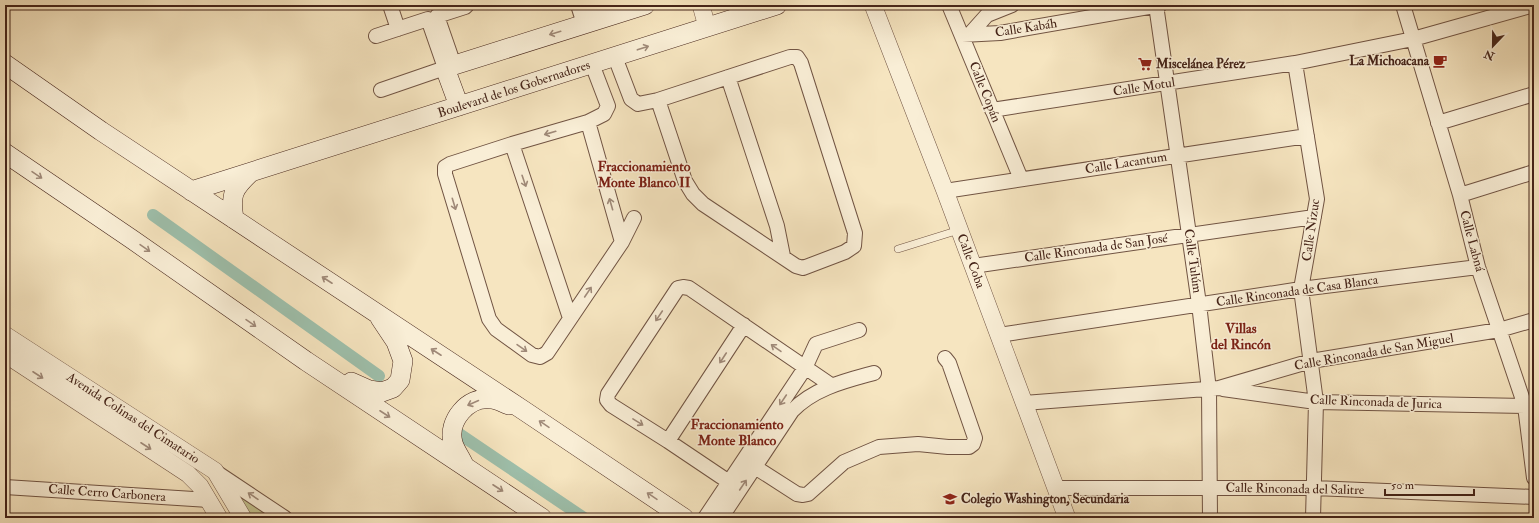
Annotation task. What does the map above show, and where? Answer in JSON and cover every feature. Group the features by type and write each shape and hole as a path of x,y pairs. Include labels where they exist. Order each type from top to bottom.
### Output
{"main road":[{"path":"459,106 449,66 590,17 645,5"},
{"name":"Boulevard de los Gobernadores","path":"191,190 777,5"},
{"path":"5,64 101,131 376,312 684,518"},
{"path":"5,153 306,361 542,518"},
{"name":"Boulevard de los Gobernadores","path":"234,219 232,198 241,181 251,172"},
{"path":"306,361 369,390 382,392 393,388 400,380 403,361 396,342 376,312"},
{"path":"465,467 453,444 452,430 458,416 466,406 478,401 491,399 523,410"}],"street":[{"path":"390,5 398,29"},
{"path":"376,36 433,18 467,5"},
{"path":"578,5 590,17"},
{"path":"701,5 707,27"},
{"name":"Calle Coba","path":"873,5 945,191 1067,518"},
{"name":"Calle Copán","path":"948,5 966,35 992,110 1021,180"},
{"path":"966,35 987,15 1012,5"},
{"name":"Calle Kabáh","path":"966,35 1000,33 1157,5"},
{"name":"Calle Tulúm","path":"1157,5 1199,304 1214,389 1210,518"},
{"name":"Calle Labná","path":"1403,5 1460,195 1478,267 1499,330 1529,404 1534,478"},
{"name":"Calle Motul","path":"992,110 1296,63 1413,39 1534,5"},
{"path":"381,90 449,66 433,18"},
{"path":"615,57 631,100 638,104 658,100 790,57 797,57 801,63 855,233 854,246 851,249 803,268 796,266 703,204 693,194 685,181 658,100"},
{"name":"Calle Nizuc","path":"1296,63 1317,199 1302,289 1316,402 1313,518"},
{"path":"592,64 608,106 604,114 588,122 512,144 450,164 445,167 445,174 488,319 496,329 532,355 540,357 547,353 622,242 634,218"},
{"path":"728,77 777,226 783,256"},
{"path":"1438,123 1534,94"},
{"path":"588,122 622,242"},
{"name":"Calle Lacantum","path":"945,191 1307,136"},
{"path":"512,144 570,318"},
{"path":"1460,195 1534,172"},
{"name":"Calle Rinconada de San José","path":"973,266 1314,217"},
{"name":"Calle Rinconada de Casa Blanca","path":"998,335 1302,289 1478,267"},
{"path":"729,482 611,405 607,400 608,394 612,387 678,288 689,288 831,386"},
{"name":"Calle Rinconada de San Miguel","path":"1024,403 1214,389 1311,361 1499,330 1534,320"},
{"path":"668,441 744,325"},
{"path":"721,518 750,463 805,368 816,344 859,330"},
{"name":"Avenida Colinas del Cimatario","path":"5,335 215,471 243,518"},
{"name":"Avenida Colinas del Cimatario","path":"5,354 188,474 200,486 219,518"},
{"path":"750,463 797,494 803,495 808,494 844,462 879,447 918,444 948,447 969,447 973,444 975,438 949,363 944,358"},
{"path":"705,518 729,482 750,463 792,411 802,401 831,386 874,373"},
{"name":"Calle Rinconada de Jurica","path":"1214,389 1316,402 1529,404"},
{"path":"215,471 286,518"},
{"name":"Calle Cerro Carbonera","path":"5,487 209,500"},
{"name":"Calle Rinconada del Salitre","path":"1056,488 1314,488 1534,497"}],"lane":[{"path":"898,249 959,230"}],"shaded area":[{"path":"215,471 285,518 243,518"}],"waterway":[{"path":"153,215 379,376"},
{"path":"449,427 584,518"}],"place":[{"name":"La Michoacana","path":"1440,61"},
{"name":"Miscelánea Pérez","path":"1145,64"},
{"name":"Colegio Washington, Secundaria","path":"950,499"}],"district":[{"name":"Fraccionamiento Monte Blanco II","path":"644,174"},
{"name":"Villas del Rincón","path":"1241,336"},
{"name":"Fraccionamiento Monte Blanco","path":"737,432"}]}
